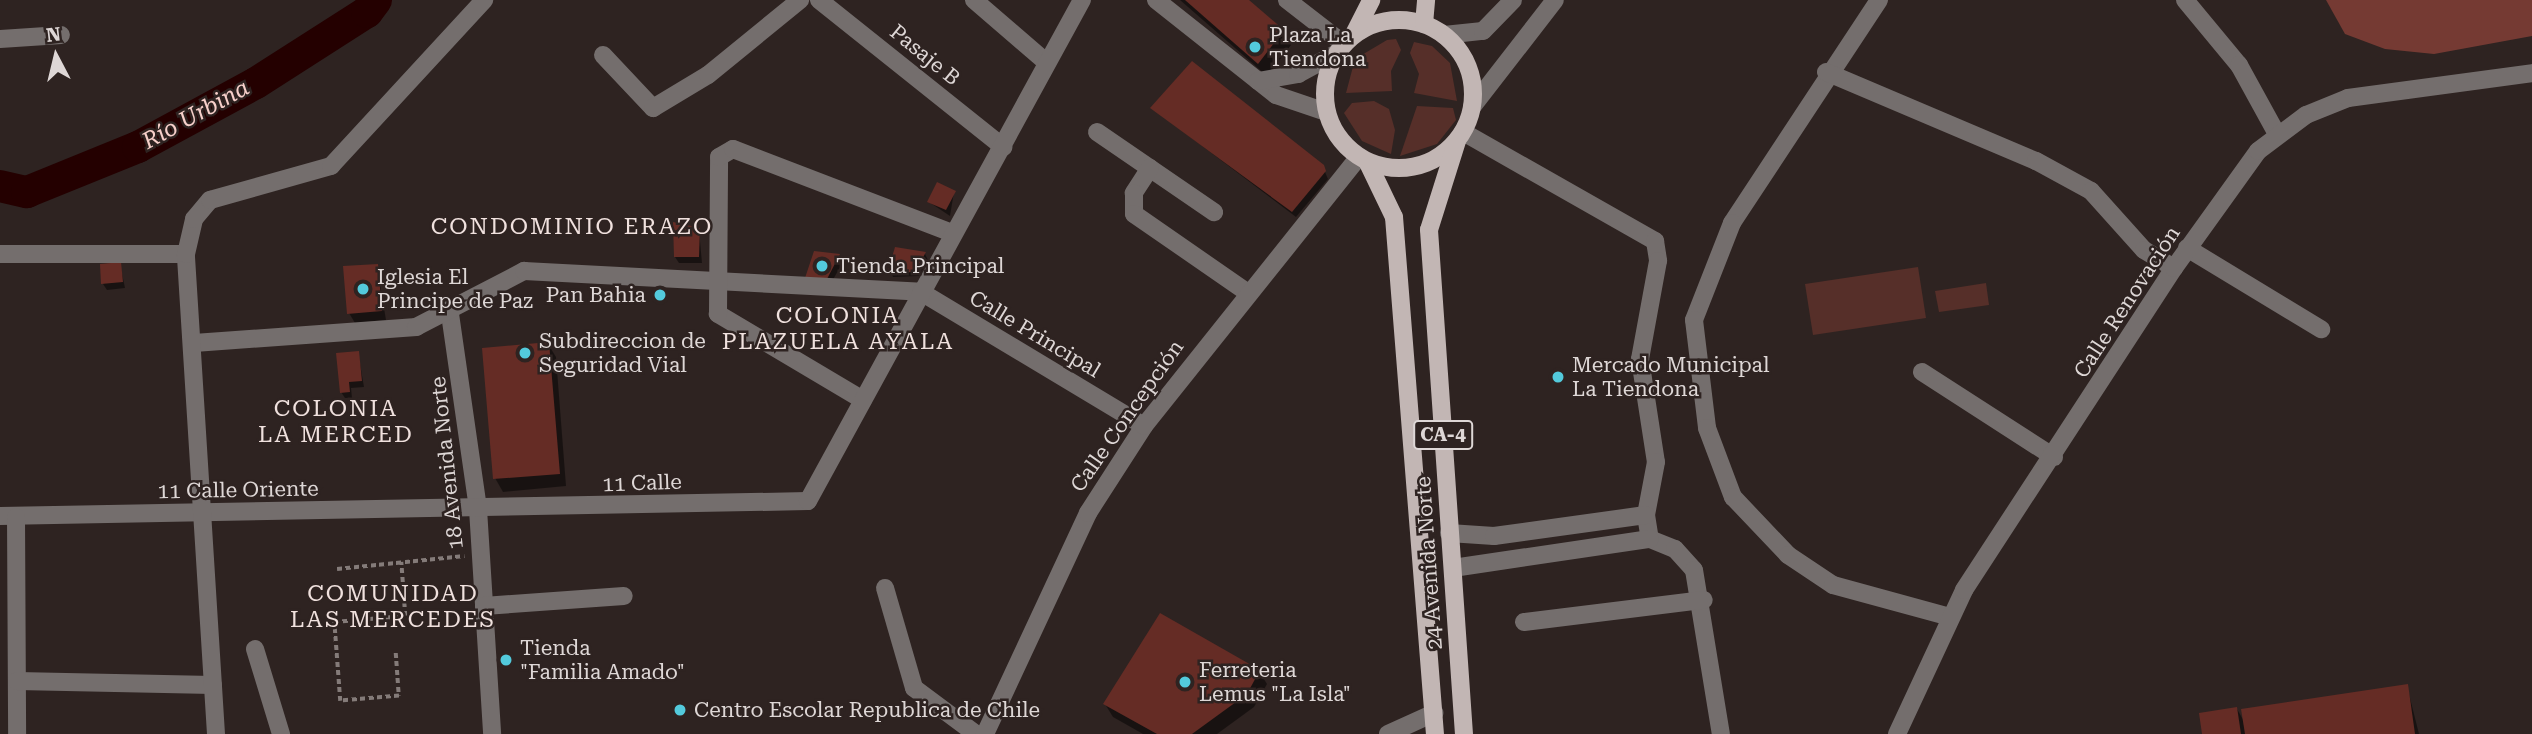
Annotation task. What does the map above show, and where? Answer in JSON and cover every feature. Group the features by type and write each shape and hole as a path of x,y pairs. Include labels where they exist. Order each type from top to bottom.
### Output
{"main road":[{"name":"CA-4","path":"1364,160 1340,140 1326,112 1325,81 1371,0"},
{"path":"1424,24 1426,0"},
{"name":"CA-4","path":"1344,45 1387,21 1424,24 1444,35 1470,72 1472,107 1460,136"},
{"path":"1364,160 1420,165 1460,136"},
{"name":"24 Avenida Norte","path":"1460,136 1429,230 1464,734"},
{"name":"24 Avenida Norte","path":"1364,160 1394,217 1435,734"}],"street":[{"path":"216,734 194,343 186,254 194,219 210,200 331,166 484,0"},
{"path":"603,55 653,108 708,75 800,0"},
{"name":"Pasaje B","path":"819,0 1003,146"},
{"path":"974,0 1046,62"},
{"path":"952,233 723,150 716,307 722,320 863,400 952,233 1003,146 1046,62 1082,0"},
{"path":"1156,0 1276,95 1326,112"},
{"path":"1258,81 1298,74 1344,45 1287,0"},
{"path":"1444,35 1483,31 1513,0"},
{"path":"1472,107 1556,0"},
{"path":"1879,0 1826,72 1732,223 1694,320 1707,428 1733,497 1788,555 1833,586 1950,617"},
{"path":"2185,0 2239,65 2277,134"},
{"path":"0,39 61,35"},
{"path":"1826,72 2036,161 2091,191 2144,250 2174,268"},
{"name":"Calle Renovación","path":"1897,734 1950,617 2174,268 2277,134 2348,98 2532,73"},
{"path":"1097,132 1214,212"},
{"path":"1460,136 1655,241 1658,261 1640,359 1656,462 1646,516 1650,539"},
{"name":"Calle Concepción","path":"985,734 1088,513 1144,426 1248,293 1364,160"},
{"path":"1150,168 1134,193 1134,214 1248,293"},
{"path":"2188,248 2322,329"},
{"path":"0,254 186,254"},
{"name":"Calle Principal","path":"194,343 416,327 450,314 524,271 717,279 921,292 1144,426"},
{"name":"18 Avenida Norte","path":"450,314 478,509 492,734"},
{"path":"1922,372 2054,457"},
{"name":"11 Calle","path":"478,509 808,501 863,400"},
{"name":"11 Calle Oriente","path":"8,517 478,509"},
{"path":"1449,533 1493,536 1646,516"},
{"path":"8,517 17,681 17,734"},
{"path":"1453,568 1650,539 1675,549 1694,570 1704,600 1721,734"},
{"path":"884,588 914,688 976,734"},
{"path":"484,606 624,596"},
{"path":"1524,622 1704,600"},
{"path":"255,649 281,734"},
{"path":"17,681 213,685"},
{"path":"1388,734 1434,713"}],"path":[{"path":"337,569 481,554"},
{"path":"396,653 399,696 341,701 334,622 405,616 401,562"}],"shaded area":[{"path":"2326,0 2532,0 2532,36 2434,54 2385,49 2345,34"},
{"path":"1396,39 1401,50 1391,71 1392,91 1346,93 1355,59 1387,40"},
{"path":"1414,42 1432,46 1450,63 1457,101 1414,93 1419,74 1410,53"},
{"path":"1374,101 1389,109 1395,130 1391,154 1362,141 1344,113 1352,103"},
{"path":"1417,106 1453,108 1456,120 1437,144 1400,156"},
{"path":"1918,267 1926,318 1813,335 1805,284"},
{"path":"1986,283 1989,305 1939,312 1935,291"}],"building":[{"name":"Plaza La Tiendona","path":"1185,0 1249,0 1284,30 1258,64"},
{"path":"1192,61 1324,165 1326,171 1292,212 1150,108"},
{"path":"937,182 956,191 946,210 927,202"},
{"path":"673,222 700,228 699,257 674,257"},
{"path":"895,247 926,252 916,270 904,274 888,271"},
{"name":"Tienda Principal","path":"814,251 840,254 827,279 805,278"},
{"path":"121,262 123,282 101,284 100,264"},
{"name":"Iglesia El Principe de Paz","path":"378,264 382,311 347,314 343,266"},
{"path":"549,342 560,474 493,479 482,348"},
{"path":"359,351 362,381 349,382 350,392 340,393 336,353"},
{"name":"Ferreteria Lemus \"La Isla\"","path":"1160,613 1260,670 1247,694 1192,734 1157,734 1103,704"},
{"path":"2408,684 2415,734 2245,734 2241,709"},
{"path":"2237,707 2241,734 2202,734 2199,713"}],"waterway":[{"name":"Río Urbina","path":"0,186 27,192 138,147 256,83 367,12 376,0"}],"place":[{"name":"Plaza La Tiendona","path":"1255,47"},
{"name":"Tienda Principal","path":"822,266"},
{"name":"Iglesia El Principe de Paz","path":"363,289"},
{"name":"Pan Bahia","path":"660,295"},
{"name":"Subdireccion de Seguridad Vial","path":"525,353"},
{"name":"Mercado Municipal La Tiendona","path":"1558,377"},
{"name":"Tienda \"Familia Amado\"","path":"506,660"},
{"name":"Ferreteria Lemus \"La Isla\"","path":"1185,682"},
{"name":"Centro Escolar Republica de Chile","path":"680,710"}],"district":[{"name":"CONDOMINIO ERAZO","path":"572,227"},
{"name":"COLONIA PLAZUELA AYALA","path":"838,329"},
{"name":"COLONIA LA MERCED","path":"336,422"},
{"name":"COMUNIDAD LAS MERCEDES","path":"393,607"}]}
